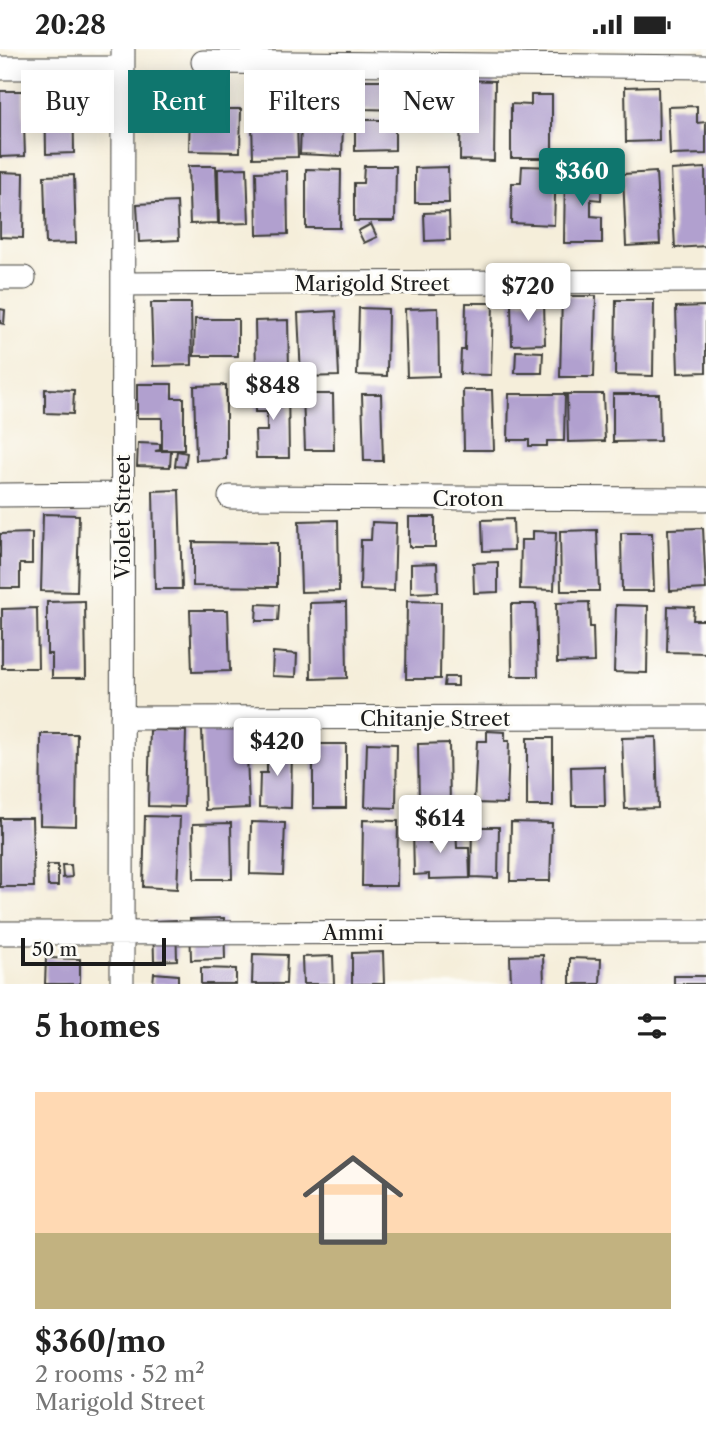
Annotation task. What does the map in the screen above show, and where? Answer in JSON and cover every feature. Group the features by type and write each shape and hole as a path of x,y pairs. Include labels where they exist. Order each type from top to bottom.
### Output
{"street":[{"path":"0,68 123,59"},
{"name":"Violet Street","path":"122,984 123,59"},
{"path":"203,62 706,67"},
{"path":"0,278 24,278"},
{"name":"Marigold Street","path":"122,284 706,281"},
{"path":"0,495 122,494"},
{"name":"Croton","path":"230,497 706,499"},
{"name":"Chitanje Street","path":"122,718 706,717"},
{"name":"Ammi","path":"0,933 706,932"}],"building":[{"path":"365,80 379,80 379,109 365,109"},
{"path":"479,81 495,81 494,161 460,160 460,133 479,133"},
{"path":"658,86 659,141 626,142 625,87"},
{"path":"0,91 21,91 21,133 24,133 25,156 0,157"},
{"path":"531,95 552,95 552,158 511,158 511,104 531,105"},
{"path":"697,106 697,123 706,122 706,154 670,155 668,107"},
{"path":"230,109 241,109 240,152 189,151 189,133 230,133"},
{"path":"365,120 379,120 379,133 395,133 395,150 355,151 355,133 365,133"},
{"path":"46,133 74,133 74,153 46,154"},
{"path":"252,133 297,133 298,157 253,158"},
{"path":"301,133 343,133 342,156 300,154"},
{"path":"188,166 216,166 218,223 190,224"},
{"path":"364,166 396,166 395,221 354,221 354,183 363,183"},
{"path":"522,166 556,167 554,225 511,223 512,183 521,183"},
{"path":"448,167 449,203 415,203 415,168"},
{"path":"247,168 249,223 219,224 218,169"},
{"path":"705,168 706,246 675,248 671,170"},
{"path":"306,169 341,170 340,228 306,228"},
{"path":"287,171 288,234 257,235 256,172"},
{"path":"0,172 24,173 23,238 0,237"},
{"path":"565,172 602,172 601,200 591,199 591,216 602,217 602,243 564,243"},
{"path":"656,172 660,244 626,246 623,174"},
{"path":"74,175 76,243 46,244 44,176"},
{"path":"177,202 179,240 139,242 137,204"},
{"path":"449,212 450,240 425,241 424,213"},
{"path":"371,224 377,237 364,243 358,231"},
{"path":"562,296 596,296 594,377 560,377"},
{"path":"616,300 654,300 653,376 615,375"},
{"path":"544,301 545,344 512,345 511,302"},
{"path":"151,303 191,303 192,365 153,366"},
{"path":"466,303 493,303 491,375 460,374 461,350 465,350"},
{"path":"706,306 706,372 678,373 676,307"},
{"path":"359,308 388,309 387,376 357,375"},
{"path":"438,308 439,376 407,377 405,309"},
{"path":"0,309 5,310 4,324 0,323"},
{"path":"336,311 339,376 301,377 298,313"},
{"path":"195,319 238,319 238,356 194,356"},
{"path":"288,320 289,371 256,372 255,321"},
{"path":"516,351 543,352 542,373 515,373"},
{"path":"137,384 172,384 172,398 184,398 184,450 162,450 162,418 137,418"},
{"path":"226,385 226,459 196,460 194,386"},
{"path":"288,385 289,458 256,458 255,431 267,431 267,412 255,412 255,386"},
{"path":"45,389 74,390 73,414 45,413"},
{"path":"463,390 492,390 494,450 464,450"},
{"path":"303,394 333,394 334,450 305,450"},
{"path":"362,394 381,394 383,461 364,461"},
{"path":"509,394 565,394 564,441 547,441 547,446 529,446 529,440 508,440"},
{"path":"567,394 603,394 605,441 568,442"},
{"path":"613,394 659,394 660,441 613,442"},
{"path":"138,443 160,444 160,450 155,451 171,451 170,467 137,466"},
{"path":"177,451 187,453 185,467 175,466"},
{"path":"179,490 182,589 155,589 153,491"},
{"path":"43,514 79,515 77,592 41,591"},
{"path":"409,517 435,517 435,547 409,547"},
{"path":"513,519 514,550 483,551 482,520"},
{"path":"338,520 339,591 301,592 299,521"},
{"path":"372,522 396,523 394,591 360,590 361,540 371,540"},
{"path":"703,528 706,589 670,591 668,529"},
{"path":"597,530 599,591 561,591 560,531"},
{"path":"533,531 556,532 554,590 520,589 521,540 533,540"},
{"path":"32,533 32,564 20,564 20,588 0,588 0,534"},
{"path":"621,533 652,533 654,591 622,591"},
{"path":"193,542 277,543 277,587 193,586"},
{"path":"498,562 498,592 474,593 473,563"},
{"path":"437,563 438,592 411,593 411,564"},
{"path":"85,601 86,678 52,678 52,654 47,654 47,602"},
{"path":"407,601 441,602 440,679 406,679"},
{"path":"346,602 347,678 311,679 310,603"},
{"path":"589,602 594,662 557,663 556,603"},
{"path":"257,604 279,605 278,621 256,621"},
{"path":"511,604 536,604 538,676 512,676"},
{"path":"616,605 648,606 647,673 614,672"},
{"path":"668,606 694,607 693,620 706,620 706,653 667,652"},
{"path":"37,608 38,668 2,668 2,609"},
{"path":"190,610 228,610 230,671 192,672"},
{"path":"273,652 297,654 296,677 272,676"},
{"path":"445,677 458,677 458,686 444,686"},
{"path":"246,727 249,808 205,810 202,729"},
{"path":"150,730 186,731 184,807 148,806"},
{"path":"487,731 505,732 505,741 509,741 507,804 474,803 477,741 487,741"},
{"path":"41,734 77,734 76,826 40,825"},
{"path":"251,734 264,734 264,744 251,744"},
{"path":"656,737 658,808 625,809 622,738"},
{"path":"527,738 553,738 553,806 527,806"},
{"path":"367,743 397,744 396,808 365,807"},
{"path":"449,743 450,807 419,808 418,744"},
{"path":"313,744 346,744 346,808 313,808"},
{"path":"267,745 292,746 291,808 259,807 260,773 267,773"},
{"path":"604,766 605,806 572,806 571,767"},
{"path":"145,816 180,817 177,889 143,887"},
{"path":"0,818 32,818 34,887 0,887"},
{"path":"363,820 398,821 397,886 362,886"},
{"path":"251,822 285,823 283,875 250,874"},
{"path":"511,822 552,823 550,881 510,881"},
{"path":"231,823 232,879 194,879 193,824"},
{"path":"437,826 456,826 457,848 469,848 470,878 429,879 429,874 414,875 413,827 429,827 429,844 438,843"},
{"path":"472,827 499,827 498,878 471,877"},
{"path":"47,865 58,865 58,886 48,886"},
{"path":"62,865 71,865 72,877 63,878"},
{"path":"224,918 225,959 191,960 190,919"},
{"path":"176,920 177,960 154,961 153,921"},
{"path":"383,952 384,984 352,984 352,953"},
{"path":"253,954 287,955 286,984 252,984"},
{"path":"543,955 544,984 511,984 510,956"},
{"path":"333,956 334,984 303,984 302,957"},
{"path":"46,958 80,959 80,984 45,984"},
{"path":"570,958 601,959 600,984 570,984"},
{"path":"201,968 236,969 236,984 201,984"},
{"path":"154,973 178,975 178,984 153,984"},
{"path":"674,976 706,976 706,984 674,984"}]}
